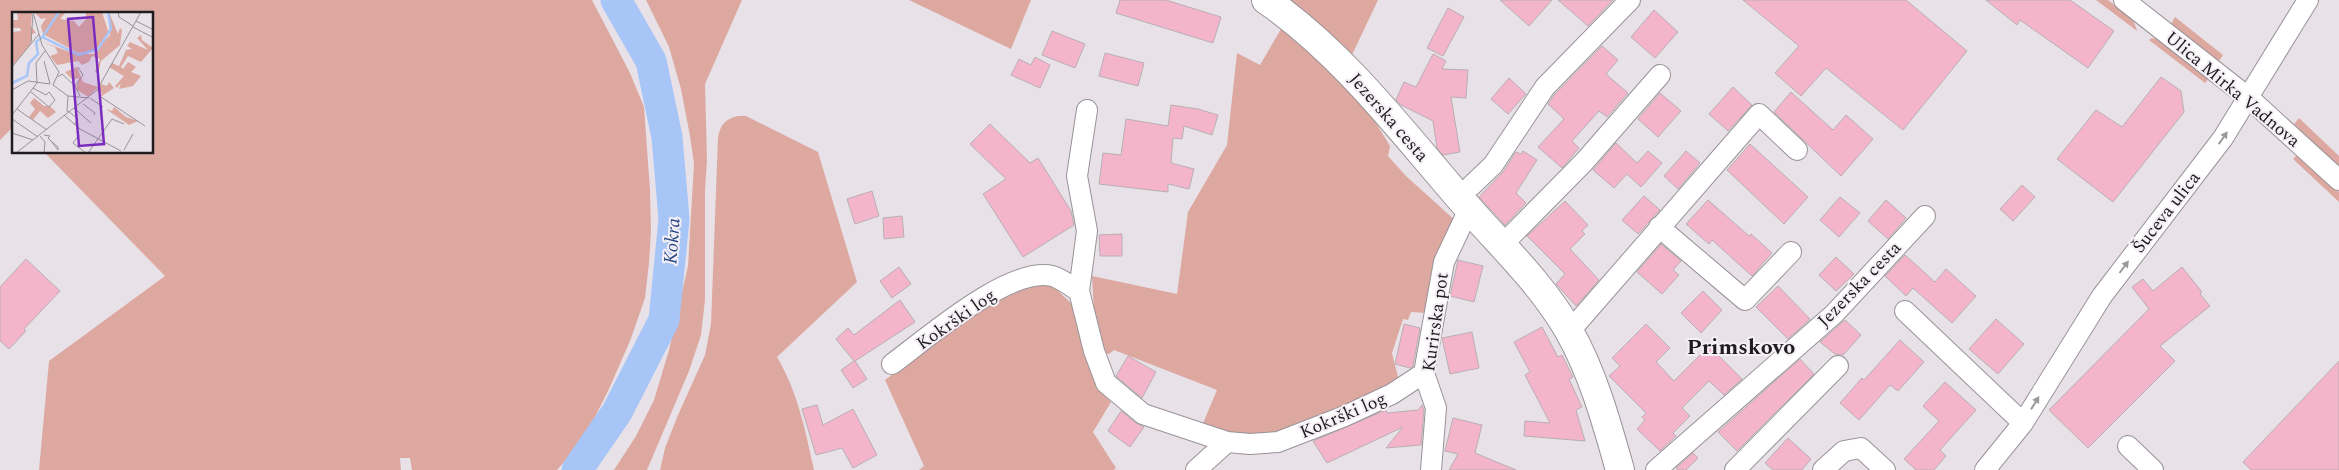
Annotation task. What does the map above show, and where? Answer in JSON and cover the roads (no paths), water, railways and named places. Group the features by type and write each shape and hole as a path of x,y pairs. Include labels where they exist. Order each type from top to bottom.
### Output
{"street":[{"name":"Jezerska cesta","path":"1266,0 1290,16 1330,52 1470,197 1504,244 1526,269 1569,332 1582,356 1620,470"},
{"path":"1470,197 1545,87 1630,0"},
{"name":"Ulica Mirka Vadnova","path":"2124,0 2249,98 2339,180"},
{"name":"Šuceva ulica","path":"1986,470 2023,423 2102,296 2223,138 2308,0"},
{"path":"1504,244 1584,162 1660,75"},
{"name":"Kokrški log","path":"1087,110 1077,176 1087,231 1079,291 1094,351 1106,383 1143,414 1227,442 1250,444 1278,442 1392,394 1424,373"},
{"path":"1569,332 1759,114 1797,150"},
{"name":"Kurirska pot","path":"1431,470 1436,408 1424,373 1444,262 1470,197"},
{"name":"Jezerska cesta","path":"1656,470 1834,314 1925,216"},
{"path":"1660,227 1745,300 1790,252"},
{"name":"Kokrški log","path":"892,364 990,292 1022,278 1052,276 1079,291"},
{"path":"1905,311 2023,423"},
{"path":"1735,470 1838,366"},
{"path":"1196,470 1227,442"},
{"path":"2128,446 2153,470"},
{"path":"1823,470 1844,451 1861,448 1885,470"}],"waterway":[{"name":"Kokra","path":"577,470 617,412 664,320 674,219 667,137 651,61 616,0"}],"district":[{"name":"Primskovo","path":"1741,346"}]}
